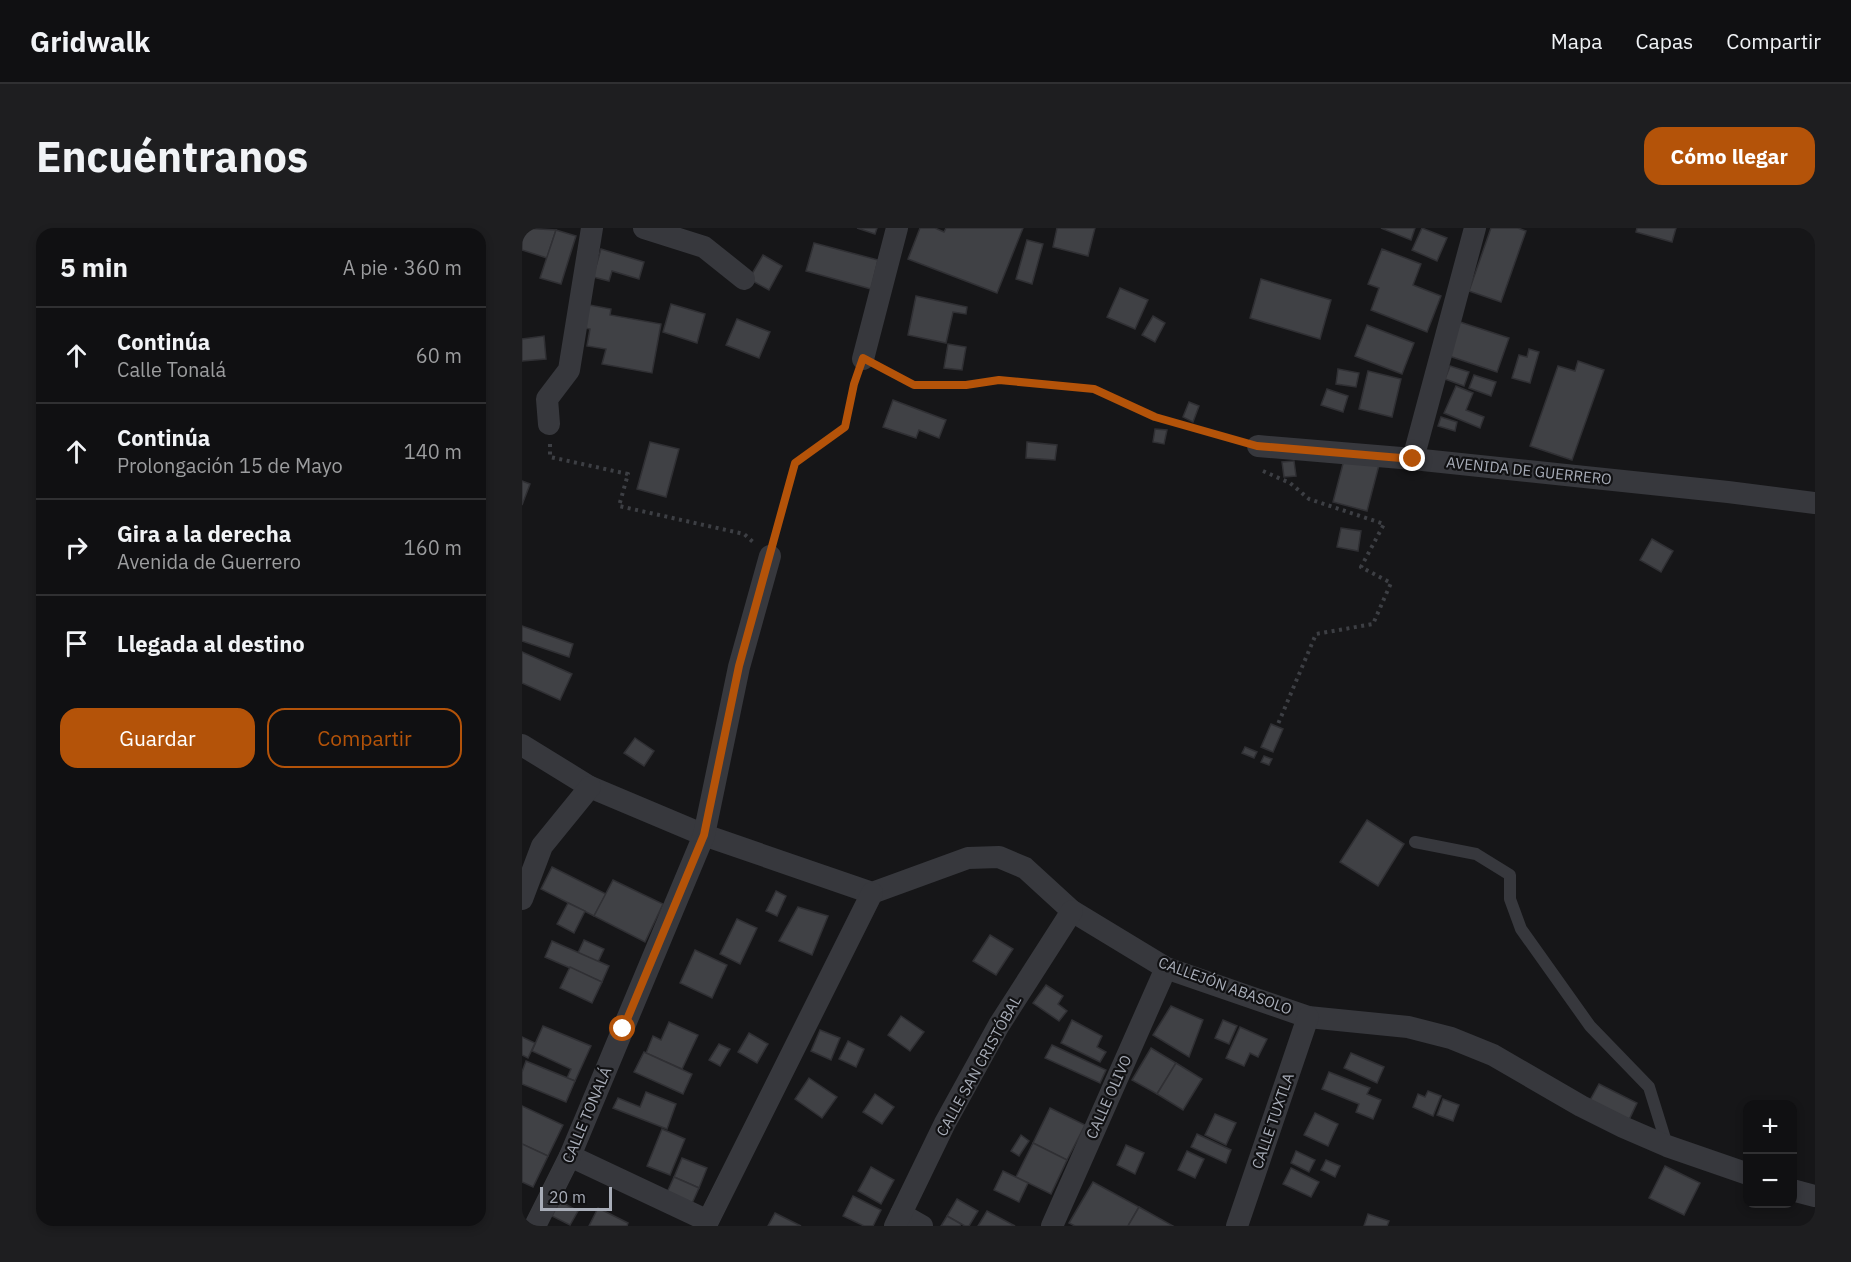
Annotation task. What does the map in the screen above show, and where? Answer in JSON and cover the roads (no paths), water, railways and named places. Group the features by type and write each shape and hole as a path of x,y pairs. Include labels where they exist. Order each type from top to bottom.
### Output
{"street":[{"path":"549,424 547,399 569,370 592,228"},
{"path":"644,228 704,247 744,279"},
{"path":"863,358 897,228"},
{"path":"1413,459 1475,228"},
{"name":"AVENIDA DE GUERRERO","path":"1257,446 1413,459 1815,503"},
{"name":"CALLE TONALÁ","path":"535,1226 570,1156 704,835 739,666 770,556"},
{"path":"522,745 590,787 704,835 872,893 708,1221 570,1156"},
{"path":"522,899 542,846 590,787"},
{"name":"CALLEJÓN ABASOLO","path":"872,893 968,858 999,857 1025,868 1072,911 1166,968 1308,1017 1408,1027 1450,1038 1493,1055 1581,1106 1667,1146 1743,1172"},
{"name":"CALLE SAN CRISTÓBAL","path":"898,1220 945,1123 999,1025 1072,911"},
{"name":"CALLE OLIVO","path":"1052,1226 1166,968"},
{"name":"CALLE TUXTLA","path":"1237,1226 1308,1017"},
{"path":"1797,1191 1815,1196"},
{"path":"898,1220 922,1226"}],"lane":[{"path":"1415,842 1476,854 1510,875 1510,899 1521,929 1590,1026 1649,1087 1667,1146"}]}
